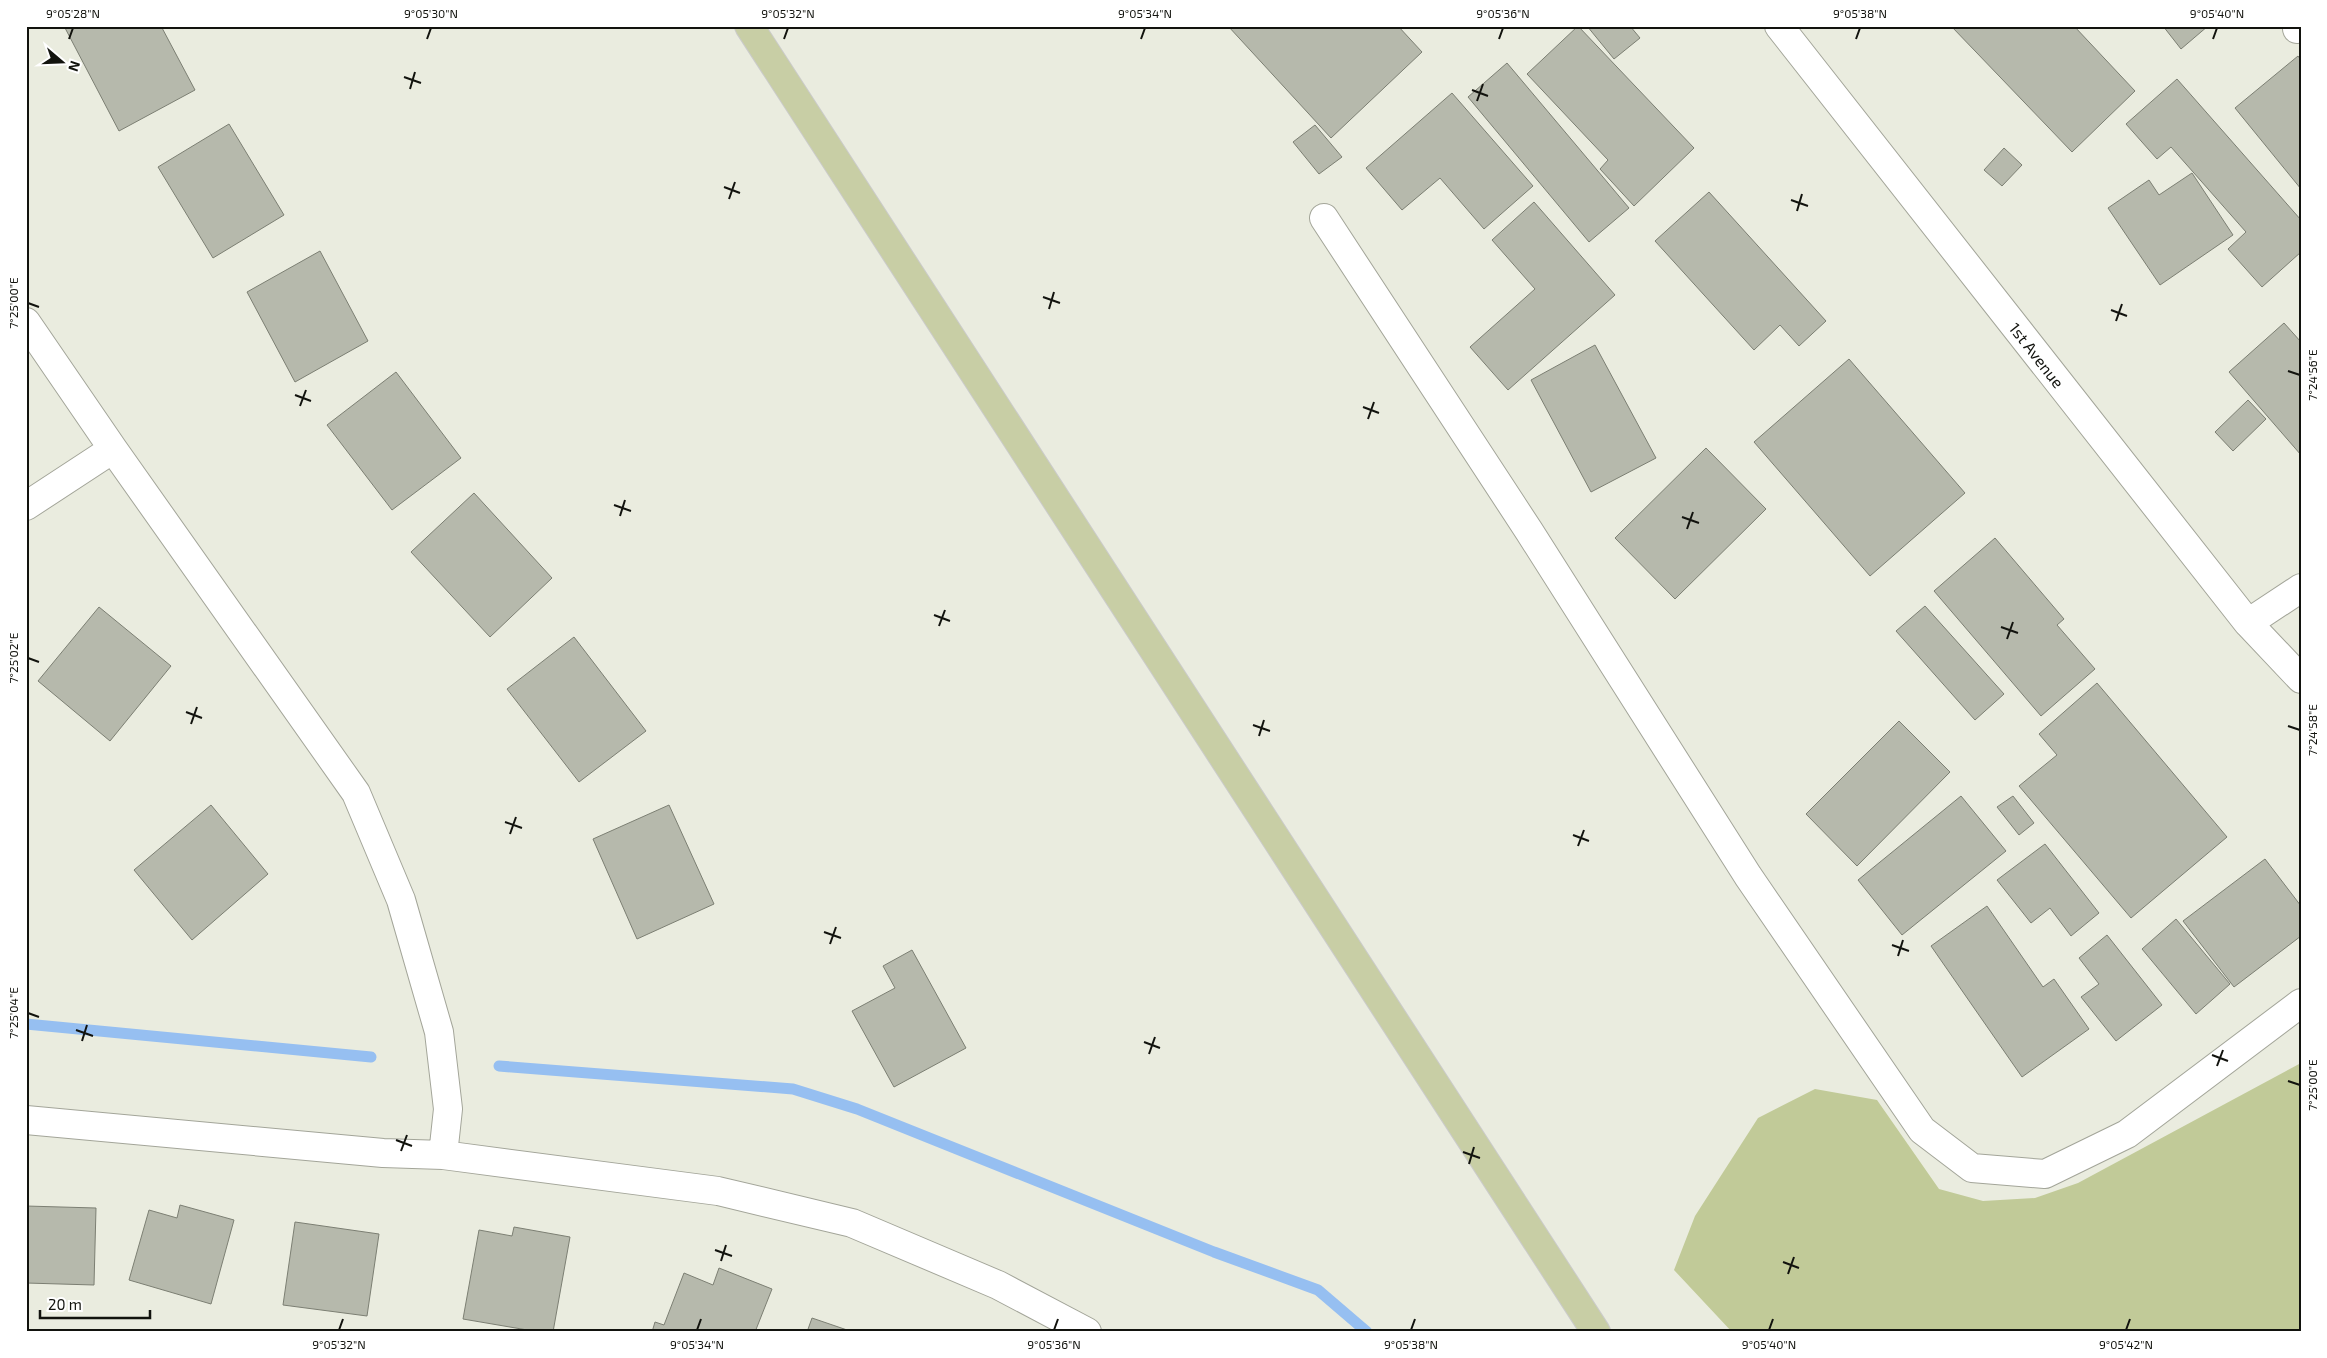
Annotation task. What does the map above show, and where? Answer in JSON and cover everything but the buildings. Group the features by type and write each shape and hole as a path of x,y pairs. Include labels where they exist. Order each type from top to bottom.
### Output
{"main road":[{"path":"749,26 1596,1332"}],"street":[{"name":"1st Avenue","path":"1779,26 2248,623 2301,679"},
{"path":"1324,218 1529,531 1748,876 1922,1130 1972,1168 2045,1174 2127,1134 2301,1003"},
{"path":"26,322 113,449 356,793 401,900 439,1032 448,1109 443,1155"},
{"path":"26,506 113,449"},
{"path":"2248,623 2301,588"},
{"path":"26,1120 383,1153 443,1155 718,1191 852,1223 998,1286 1087,1332"}],"green space":[{"path":"2301,1063 2301,1332 1732,1332 1674,1270 1695,1216 1758,1118 1815,1089 1877,1100 1939,1189 1983,1201 2035,1198 2078,1183"}],"waterway":[{"path":"26,1024 371,1057"},
{"path":"499,1066 793,1089 857,1109 1214,1252 1318,1290 1367,1332"}]}
